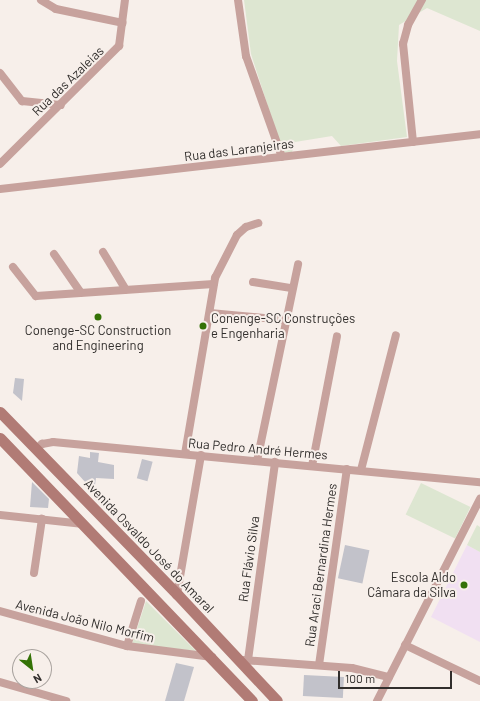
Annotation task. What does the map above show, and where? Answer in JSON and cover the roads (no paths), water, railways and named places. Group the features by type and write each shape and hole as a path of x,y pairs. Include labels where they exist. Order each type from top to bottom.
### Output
{"main road":[{"name":"Avenida Osvaldo José do Amaral","path":"0,412 243,660 277,701"},
{"path":"0,438 212,657 252,701"},
{"path":"17,455 27,456 36,449"},
{"path":"63,504 66,493 77,492"}],"street":[{"path":"41,0 56,9 123,23"},
{"name":"Rua das Azaleias","path":"0,164 120,46 125,0"},
{"path":"238,0 246,56 282,157"},
{"path":"413,142 403,44 408,25 422,0"},
{"path":"0,73 22,101 61,105"},
{"name":"Rua das Laranjeiras","path":"0,189 480,134"},
{"path":"186,454 214,284 237,235 246,227 258,223"},
{"path":"103,252 126,290"},
{"path":"54,254 81,293"},
{"path":"257,461 285,320 298,264"},
{"path":"13,267 36,296 214,284"},
{"path":"253,282 292,288"},
{"path":"210,313 285,320"},
{"path":"361,470 396,335"},
{"path":"312,466 337,336"},
{"name":"Rua Pedro André Hermes","path":"36,449 42,444 53,442 480,482"},
{"path":"178,594 201,455"},
{"name":"Rua Flávio Silva","path":"243,660 275,462"},
{"name":"Rua Araci Bernardina Hermes","path":"319,665 346,469"},
{"path":"377,701 480,499"},
{"path":"0,515 84,524"},
{"path":"34,573 42,520"},
{"path":"127,646 141,601"},
{"name":"Avenida João Nilo Morfim","path":"0,611 127,646 212,657"},
{"path":"405,645 480,682"},
{"path":"243,660 360,669 389,677"},
{"path":"0,682 66,701"}],"place":[{"name":"Conenge-SC Construction and Engineering","path":"98,317"},
{"name":"Conenge-SC Construções e Engenharia","path":"203,326"},
{"name":"Escola Aldo Câmara da Silva","path":"464,585"}]}
